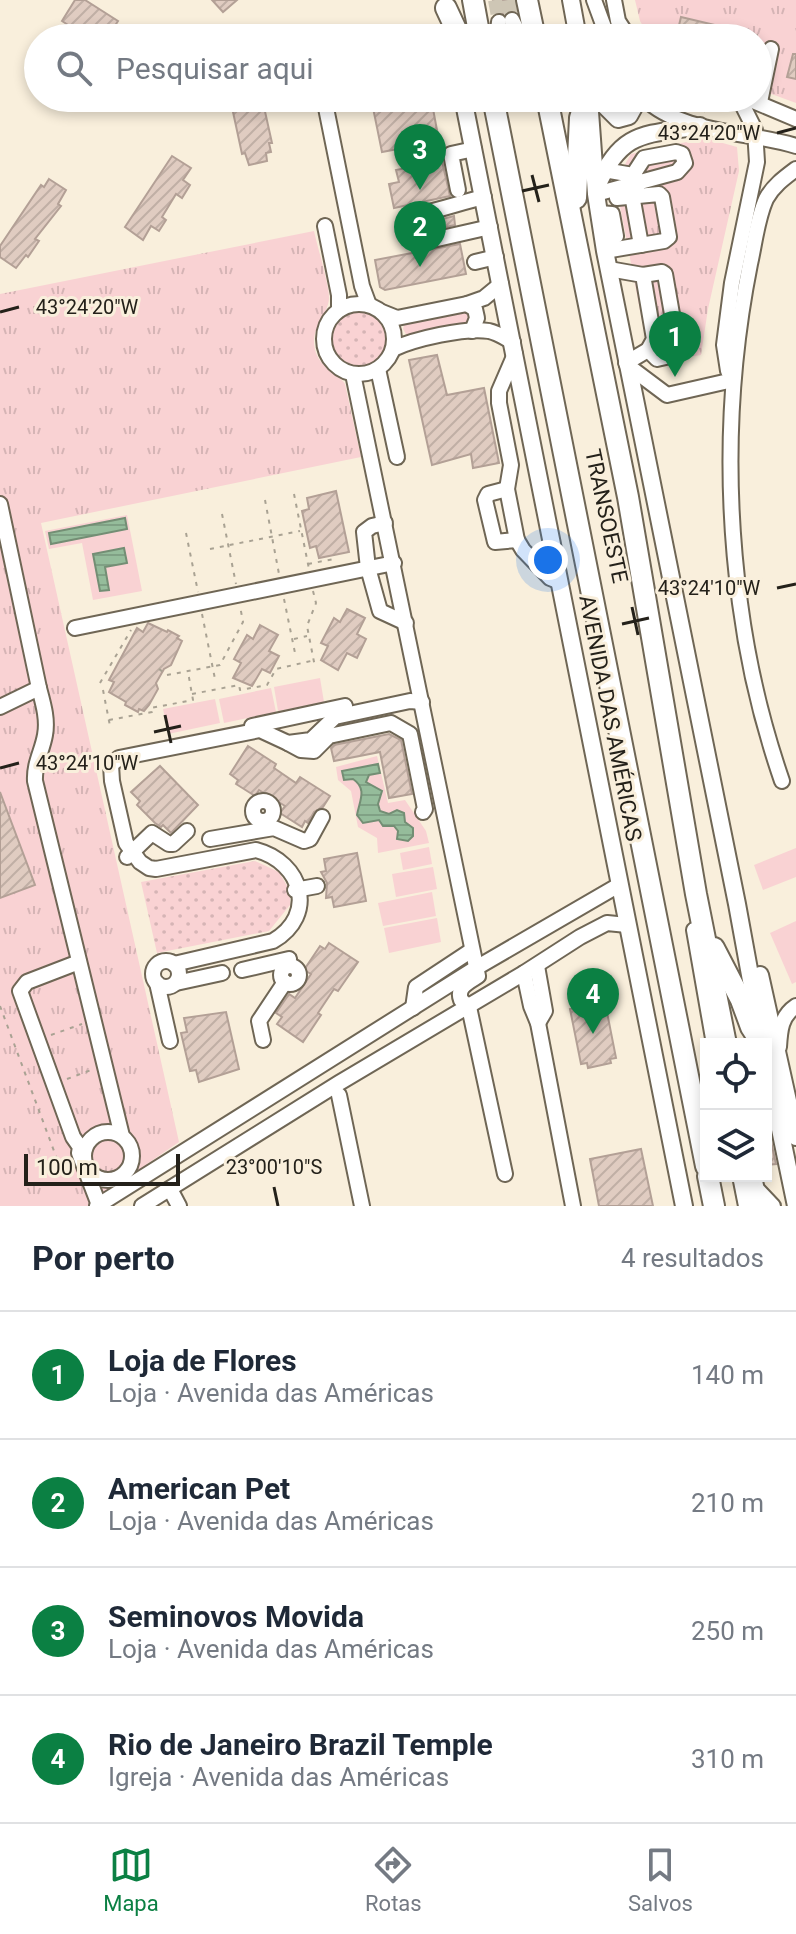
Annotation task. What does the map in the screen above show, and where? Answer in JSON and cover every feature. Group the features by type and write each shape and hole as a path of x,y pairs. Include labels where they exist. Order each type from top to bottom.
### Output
{"highway":[{"path":"473,0 477,24"},
{"path":"527,0 532,24"},
{"path":"445,4 454,24"},
{"name":"AVENIDA DAS AMÉRICAS","path":"485,112 700,1133"},
{"path":"550,112 631,512 696,894 725,1038"},
{"path":"580,258 575,190 582,112"},
{"path":"696,894 707,916 715,952 758,1038"},
{"path":"707,1206 709,1182"},
{"name":"AVENIDA DAS AMÉRICAS","path":"711,1182 717,1206"},
{"path":"749,1182 757,1206"}],"main road":[{"path":"571,0 577,24"},
{"path":"445,4 449,24"},
{"name":"AVENIDA DAS AMÉRICAS","path":"481,112 474,149 684,1206"},
{"path":"588,112 597,199 626,364 737,904 759,971 766,1038"},
{"path":"611,112 618,119 629,116 631,112"},
{"path":"597,199 604,170 617,150 654,133 700,126"},
{"path":"772,1066 796,1137"},
{"path":"772,1077 795,1199"}],"street":[{"path":"479,0 484,24"},
{"path":"519,0 524,24"},
{"path":"594,0 603,24"},
{"path":"614,0 620,24"},
{"path":"772,108 796,119"},
{"path":"327,112 362,286 393,329 393,349"},
{"name":"TRANSOESTE","path":"486,112 650,834 702,1110"},
{"name":"TRANSOESTE","path":"543,112 619,490 713,1038"},
{"path":"663,112 686,123 794,145 796,129"},
{"path":"732,380 724,345 732,283 757,162 755,136 747,112"},
{"path":"458,190 451,154 474,149"},
{"path":"597,199 677,172 685,163 682,154 676,152 644,158 633,175 604,170"},
{"path":"782,781 763,724 740,603 733,532 732,380 745,289 760,216 767,197 777,183 796,169"},
{"path":"632,195 643,187 661,184"},
{"path":"597,199 659,194 665,216 668,239 641,245 605,247"},
{"path":"632,195 641,245"},
{"path":"484,197 456,207 419,214 416,218 420,240 424,242 490,227"},
{"path":"637,221 665,216"},
{"path":"325,226 339,295 339,310"},
{"path":"475,262 496,257"},
{"path":"609,269 643,275 665,274 679,354 657,359 648,350"},
{"path":"643,275 655,334 648,350 626,364 667,395 732,380"},
{"path":"501,284 484,298 467,304 397,318 357,303 339,310 329,320 324,342 333,363 353,374 378,369 393,349 405,343 472,331 498,333 514,348 499,391 499,403 511,465 507,489 517,540 550,578 560,582"},
{"path":"467,304 475,309 477,318 477,325 472,331"},
{"path":"378,369 397,457"},
{"path":"353,374 478,976 462,986 459,995 469,1007 505,1174"},
{"path":"507,489 488,494 485,500 495,542 517,540"},
{"path":"0,504 46,721 45,737 34,766 35,781 122,1136"},
{"path":"385,523 364,532 368,568 380,611 406,623"},
{"path":"75,628 394,563"},
{"path":"0,707 39,688"},
{"path":"288,743 311,740 326,722 336,717 410,701 420,696"},
{"path":"130,855 106,773 108,763 118,753 260,724 287,736 306,733 315,730 335,712 420,696"},
{"path":"336,717 338,732"},
{"path":"170,1041 154,971 168,963 278,936 292,916 297,890 281,868 262,854 154,874 144,872 130,855 126,843 111,765 119,758 260,730 301,750 314,751 329,736 338,732 391,723 410,734 425,809 423,812"},
{"path":"130,855 152,833 173,844 200,835 259,825 281,830 292,838 304,841 310,839 322,817"},
{"path":"259,825 262,854"},
{"path":"200,835 207,862"},
{"path":"79,962 22,986 20,991 36,1041 73,1137 80,1147 79,1153 98,1206 476,968 619,885"},
{"path":"297,890 317,886"},
{"path":"563,918 583,923 585,929 580,937"},
{"path":"142,1206 580,937 607,923 627,925"},
{"path":"263,1040 259,1021 285,969 278,936"},
{"path":"413,1008 416,987 472,950"},
{"path":"168,963 179,975 176,983"},
{"path":"242,970 285,969"},
{"path":"531,969 538,1023 573,1206"},
{"path":"157,983 169,987 222,973"},
{"path":"413,1008 427,1008 445,1001 469,1007"},
{"path":"772,1041 787,1012 796,1006"},
{"path":"335,1090 362,1206"},
{"path":"73,1137 70,1157 89,1206"},
{"path":"746,1206 748,1182"},
{"path":"751,1182 773,1206"},
{"path":"170,1189 179,1206"},
{"path":"780,1206 795,1199"}],"path":[{"path":"700,126 704,112"},
{"path":"159,669 167,675 220,665 243,622 222,514"},
{"path":"210,549 301,530"},
{"path":"308,564 334,559 334,555"},
{"path":"100,683 131,629 130,617"},
{"path":"292,639 308,636"},
{"path":"192,694 239,685 240,690 267,685 276,669 313,661"},
{"path":"109,720 193,700 188,671"},
{"path":"103,690 110,726"},
{"path":"0,1006 57,1159 62,1161 70,1157"},
{"path":"16,1048 93,1020"},
{"path":"32,1092 104,1065"}],"green space":[{"path":"635,0 796,0 796,103 772,94 772,24 642,24"},
{"path":"705,138 737,147 739,171 708,309 701,355 650,363 620,206 620,173 631,154"},
{"path":"314,231 329,299 316,330 314,345 322,363 345,384 361,457 41,523 179,1142 147,1164 149,1169 92,1206 0,1206 0,294"},
{"path":"359,311 379,319 387,339 379,359 359,367 339,359 331,339 339,319"},
{"path":"472,311 470,323 411,334 406,334 403,329 409,322"},
{"path":"127,515 142,591 93,600 82,543 49,549 45,531"},
{"path":"320,678 324,702 278,711 274,687"},
{"path":"271,688 276,712 224,723 219,699"},
{"path":"215,699 220,723 168,734 163,709"},
{"path":"377,756 388,803 405,800 426,831 429,843 378,853 377,838 358,827 351,791 338,780 336,767"},
{"path":"429,847 432,864 403,870 400,853"},
{"path":"796,848 796,877 763,890 754,865"},
{"path":"255,861 279,872 290,891 290,905 269,931 157,953 141,882"},
{"path":"433,867 437,889 396,897 392,874"},
{"path":"432,892 436,916 383,926 378,903"},
{"path":"437,918 441,942 389,953 384,928"},
{"path":"796,921 796,982 792,984 770,933"}],"shaded area":[{"path":"125,518 127,529 51,544 49,533"},
{"path":"124,548 127,563 105,567 109,590 100,591 93,554"},
{"path":"378,764 380,773 369,775 366,782 382,791 378,804 380,811 389,814 397,810 404,813 405,822 413,828 413,836 408,841 397,839 398,831 394,826 383,826 379,820 363,823 357,815 360,787 353,779 344,780 342,771"}],"building":[{"path":"75,0 85,0 118,21 116,24 67,24 62,21"},
{"path":"212,0 237,0 223,12"},
{"path":"493,0 508,0 511,10 504,14 495,13"},
{"path":"681,17 711,24 679,24"},
{"path":"793,54 796,54 796,79 787,77"},
{"path":"233,112 265,112 272,143 269,143 271,152 266,153 267,161 249,165 245,153 242,154"},
{"path":"374,112 434,112 439,141 382,152"},
{"path":"172,156 191,168 183,180 190,185 182,198 176,194 162,217 166,220 159,231 151,226 143,240 125,227"},
{"path":"442,161 450,196 394,208 389,184 399,182 396,170"},
{"path":"49,179 66,190 58,204 61,206 35,239 39,241 28,257 26,255 16,268 0,257 0,246 41,185 44,187"},
{"path":"454,216 455,225 428,231 427,223"},
{"path":"460,244 466,274 385,290 380,287 375,260"},
{"path":"437,355 447,395 484,388 499,463 473,468 471,454 432,465 409,360"},
{"path":"336,491 349,552 319,558 316,546 310,548 302,511 309,509 307,498"},
{"path":"347,609 365,618 357,634 366,639 357,658 347,653 338,670 321,660 328,646 321,643 334,618 340,622"},
{"path":"148,623 168,630 182,641 171,665 164,669 156,683 158,689 149,705 138,712 109,692 114,682 109,680 137,628 143,632"},
{"path":"260,625 278,635 269,651 279,656 270,673 262,669 252,686 233,678 241,663 234,659 247,635 253,639"},
{"path":"389,734 401,740 412,794 389,798 380,752 334,761 331,748 334,745"},
{"path":"248,746 276,764 274,768 296,783 300,777 330,796 308,823 305,821 302,827 280,813 285,806 259,790 255,796 236,784 238,780 230,774"},
{"path":"160,766 198,805 171,833 163,825 161,827 155,823 137,805 140,801 131,792"},
{"path":"0,792 35,885 0,898"},
{"path":"357,853 366,901 334,907 332,897 326,898 327,883 321,872 326,871 324,859"},
{"path":"329,943 358,962 338,991 334,989 303,1042 277,1024 282,1017 276,1013 289,994 295,998 311,974 304,970 320,946 325,949"},
{"path":"597,1000 598,1004 605,1002 616,1058 610,1059 611,1063 588,1068 587,1063 581,1064 570,1009 577,1008 576,1004"},
{"path":"226,1012 239,1069 199,1082 196,1070 190,1071 181,1033 187,1032 184,1018"},
{"path":"641,1149 653,1206 599,1206 590,1159"}],"tunnel":[{"path":"495,0 499,22"},
{"path":"508,0 512,20"}],"place":[{"name":"Seminovos Movida","path":"420,190"},
{"name":"American Pet","path":"420,267"},
{"name":"Loja de Flores","path":"675,377"},
{"name":"Rio de Janeiro Brazil Temple","path":"593,1034"}]}
